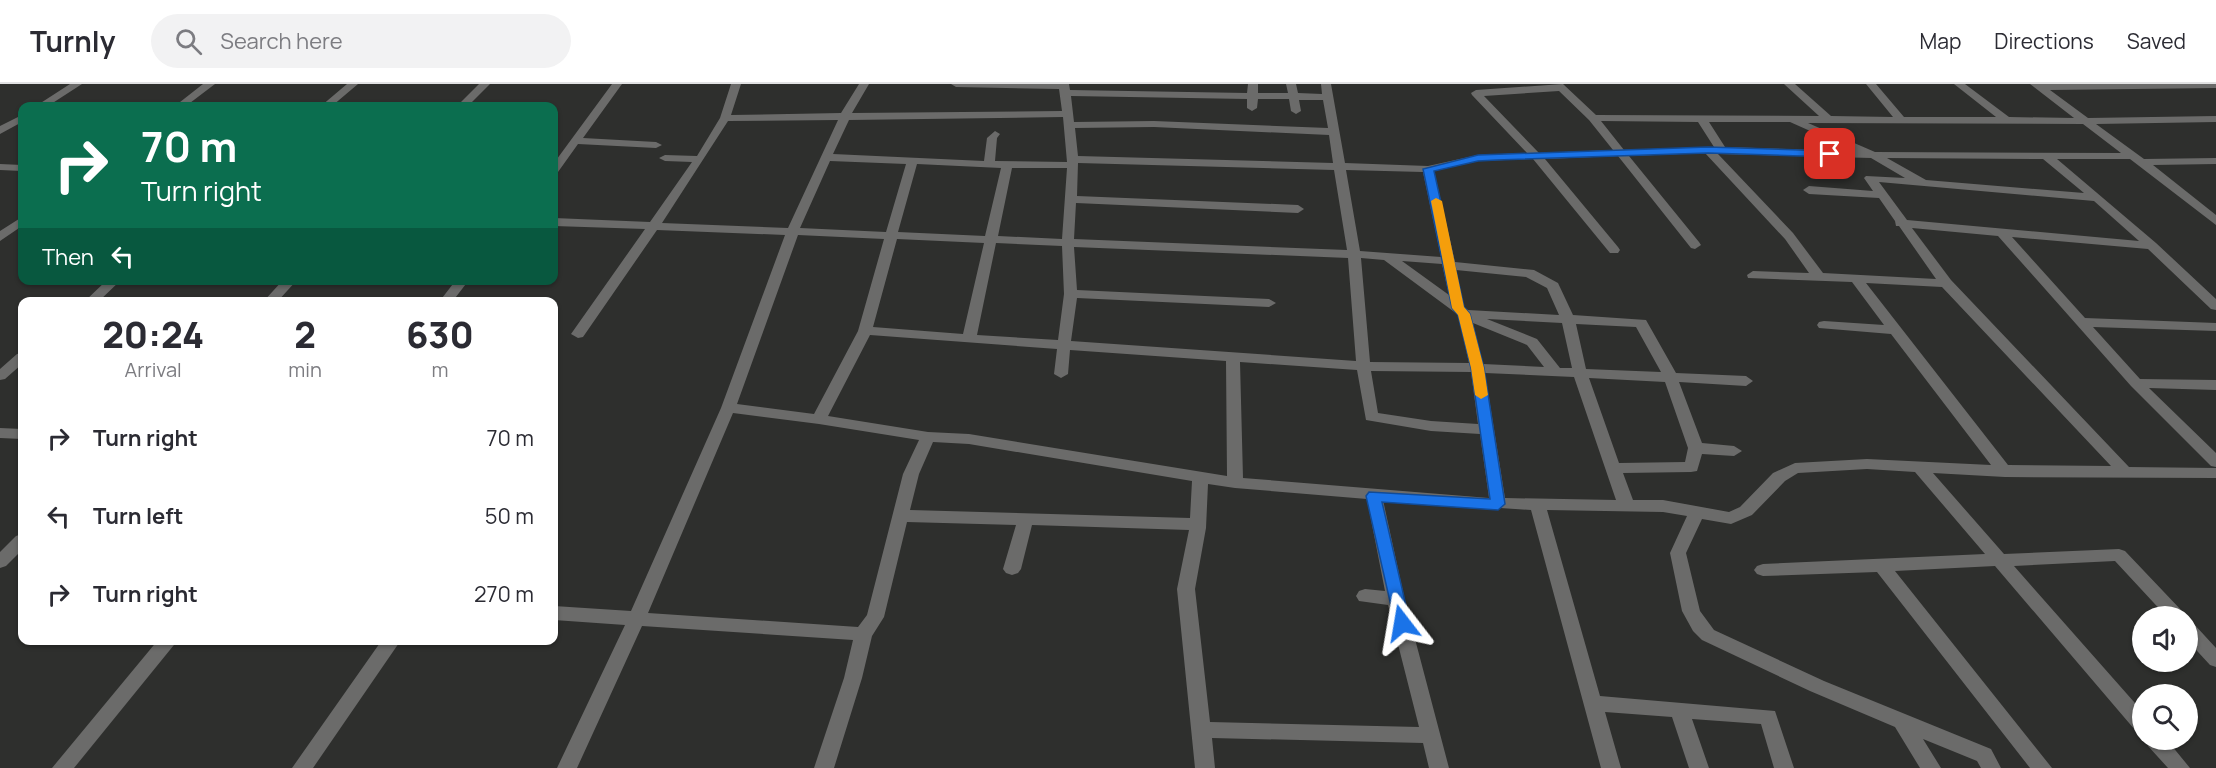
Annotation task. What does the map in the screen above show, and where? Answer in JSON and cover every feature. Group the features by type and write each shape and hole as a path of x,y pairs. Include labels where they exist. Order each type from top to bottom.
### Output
{"street":[{"path":"47,102 77,84"},
{"path":"185,102 210,84"},
{"path":"331,102 353,84"},
{"path":"466,102 485,84"},
{"path":"558,164 617,84"},
{"path":"578,334 700,159 725,118 736,84"},
{"path":"567,768 728,408 793,231 844,118 864,84"},
{"path":"956,84 1207,95 1329,97"},
{"path":"1252,108 1253,84"},
{"path":"1291,84 1296,111"},
{"path":"1326,84 1354,254 1363,366 1371,417 1431,426 1487,430"},
{"path":"1789,84 1827,118"},
{"path":"1871,84 1900,118"},
{"path":"1959,84 2005,119"},
{"path":"2037,86 2216,85"},
{"path":"1614,250 1536,156 1476,93 1559,86 1593,118 1624,154 1695,245"},
{"path":"2037,86 2179,190 2216,221"},
{"path":"1061,374 1071,294 1068,243 1072,199 1072,162 1065,88"},
{"path":"1205,109 1207,95"},
{"path":"725,118 1068,120 1335,132"},
{"path":"1593,118 1900,118 2083,121 2216,119"},
{"path":"1701,118 1722,151"},
{"path":"1789,118 1873,155 1923,183"},
{"path":"0,131 18,120"},
{"path":"988,164 992,138 995,134"},
{"path":"575,141 656,145"},
{"path":"827,157 1007,165 1072,162 1428,169 1478,158 1708,150 2216,161"},
{"path":"1708,150 1789,236 1819,277"},
{"path":"2046,156 2152,246 2216,306"},
{"path":"665,158 700,159"},
{"path":"819,419 865,332 912,161"},
{"path":"969,338 1007,165"},
{"path":"0,167 18,168"},
{"path":"1428,169 1449,263 1477,368 1498,504"},
{"path":"2097,198 1870,178 1900,223 1946,283 2126,473"},
{"path":"1809,190 1881,195"},
{"path":"1072,199 1298,209"},
{"path":"558,222 1354,254 1529,273 1553,286 1568,320 1580,373 1627,507"},
{"path":"1900,223 2152,246"},
{"path":"3,233 18,224"},
{"path":"2001,232 2136,382 2216,462"},
{"path":"1388,257 1461,311 1532,342 1556,372"},
{"path":"1753,275 1946,283"},
{"path":"1855,278 2005,472"},
{"path":"96,297 109,285"},
{"path":"274,297 286,285"},
{"path":"449,297 459,285"},
{"path":"1071,294 1269,303"},
{"path":"1461,311 1552,319 1641,323 1671,376 1696,448 1691,467 1615,468"},
{"path":"1498,329 1552,319"},
{"path":"2080,322 2216,327"},
{"path":"1824,325 1896,330"},
{"path":"865,332 1363,366 1477,368 1746,381"},
{"path":"1233,357 1235,483"},
{"path":"0,376 18,360"},
{"path":"2136,382 2216,385"},
{"path":"728,408 819,419 928,437 969,440 1235,483 1374,496 1498,504 1663,506 1731,518 1746,511 1779,477 1795,468 1868,464 2005,472 2216,473"},
{"path":"0,433 18,434"},
{"path":"824,768 853,678 863,634 875,617 911,474 928,437"},
{"path":"1696,448 1734,451"},
{"path":"1918,466 2132,712"},
{"path":"1200,477 1198,524 1186,589 1205,768"},
{"path":"1374,496 1396,599 1439,768"},
{"path":"1537,504 1611,768"},
{"path":"1697,513 1678,553 1691,611 1699,626 1720,642 1984,755 1992,768"},
{"path":"901,516 1198,524"},
{"path":"1012,569 1026,519"},
{"path":"0,562 18,544"},
{"path":"1763,570 2119,555 2167,606"},
{"path":"1881,565 2042,768"},
{"path":"1365,596 1396,599"},
{"path":"558,613 863,634"},
{"path":"2198,640 2216,660"},
{"path":"62,768 165,645"},
{"path":"302,768 388,645"},
{"path":"1593,703 1768,717 1784,768"},
{"path":"1679,710 1699,768"},
{"path":"1902,721 1931,768"},
{"path":"1200,730 1431,735"},
{"path":"2164,750 2180,768"}],"slow traffic":[{"path":"1436,201 1458,308 1464,314 1481,395"}],"route":[{"path":"1402,623 1374,496 1498,504 1477,368 1464,314 1458,308 1428,169 1478,158 1497,157 1708,150 1830,154"}]}
